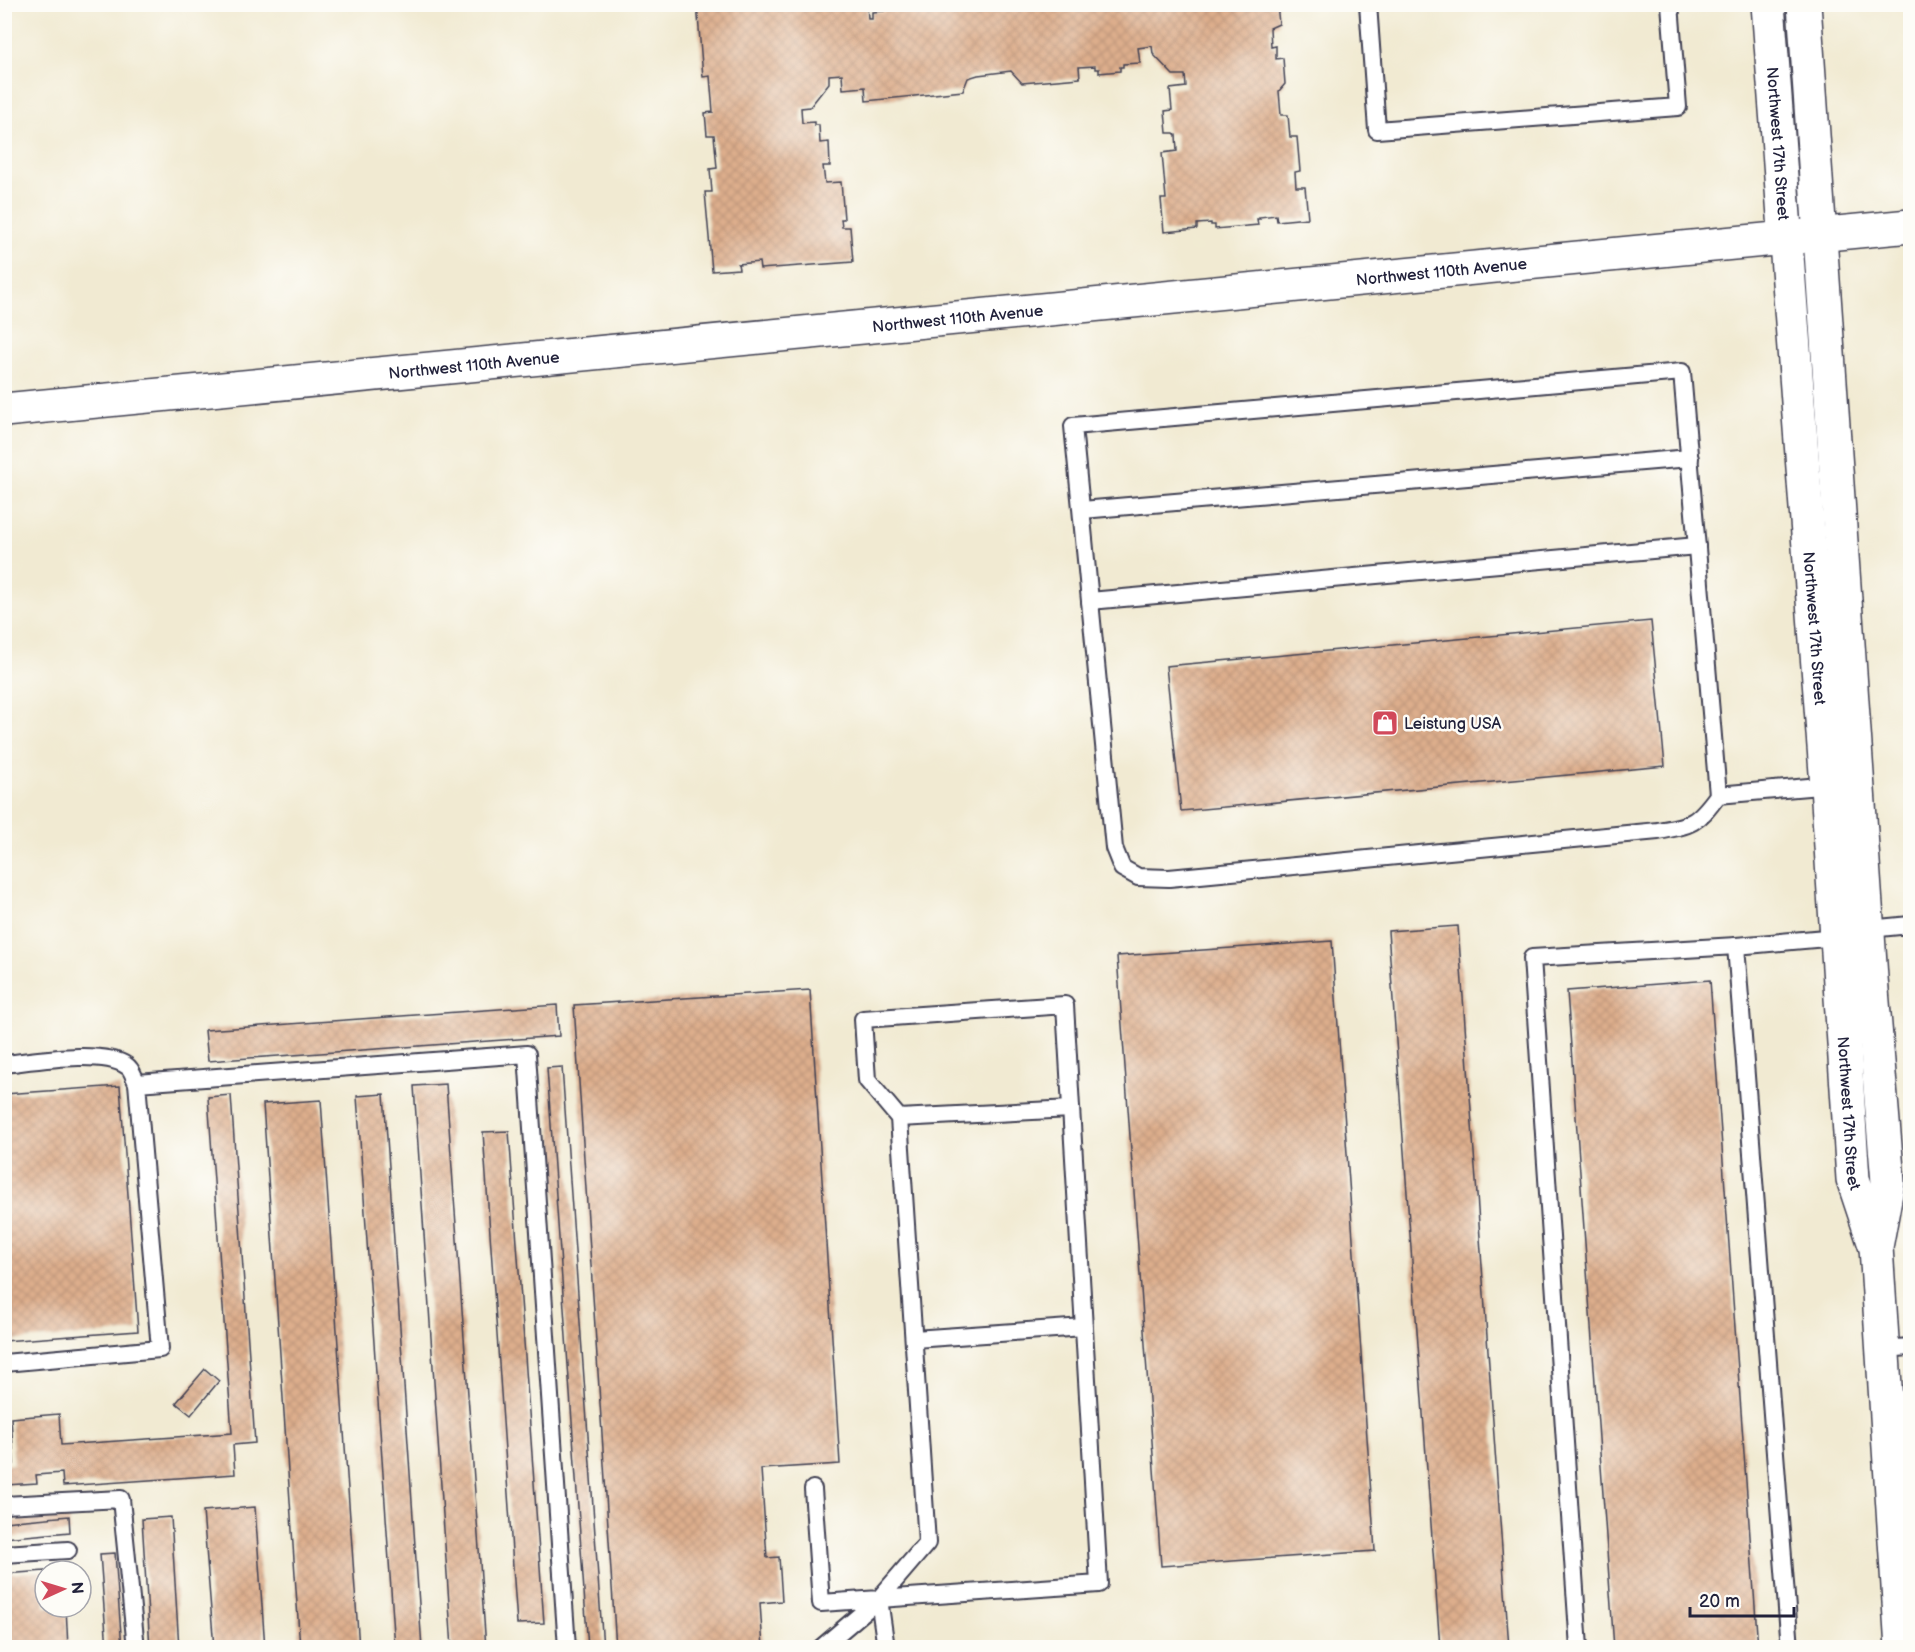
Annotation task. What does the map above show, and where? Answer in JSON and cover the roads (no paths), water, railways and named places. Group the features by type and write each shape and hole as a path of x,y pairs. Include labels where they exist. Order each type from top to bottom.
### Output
{"street":[{"name":"Northwest 17th Street","path":"1768,4 1785,239 1842,784 1869,929 1888,1182 1876,1247"},
{"name":"Northwest 17th Street","path":"1804,4 1820,236 1842,784 1836,937 1853,1179 1876,1247 1897,1348 1902,1647"},
{"name":"Northwest 110th Avenue","path":"4,410 1911,226"}],"lane":[{"path":"1368,4 1377,130 1678,107 1670,4"},
{"path":"1682,372 1718,795 1705,814 1688,826 1658,831 1169,878 1138,877 1122,868 1114,848 1082,510 1073,426 1682,372"},
{"path":"1082,510 1689,458"},
{"path":"1090,601 1697,546"},
{"path":"1718,795 1842,784"},
{"path":"1869,929 1911,925"},
{"path":"1579,1647 1532,958 1736,946 1836,937"},
{"path":"1736,946 1790,1647"},
{"path":"813,1489 821,1604 879,1599 1099,1584 1065,1005 863,1019 867,1080 899,1119 927,1543 879,1599 821,1647"},
{"path":"137,1083 527,1054 567,1647"},
{"path":"4,1064 72,1058 109,1059 129,1067 137,1083 160,1349 4,1363"},
{"path":"899,1119 1071,1109"},
{"path":"914,1338 1084,1327"},
{"path":"4,1505 121,1499 136,1647"},
{"path":"4,1554 68,1550"},
{"path":"874,1647 879,1599"},
{"path":"879,1599 886,1647"}],"place":[{"name":"Leistung USA","path":"1385,723"}]}
